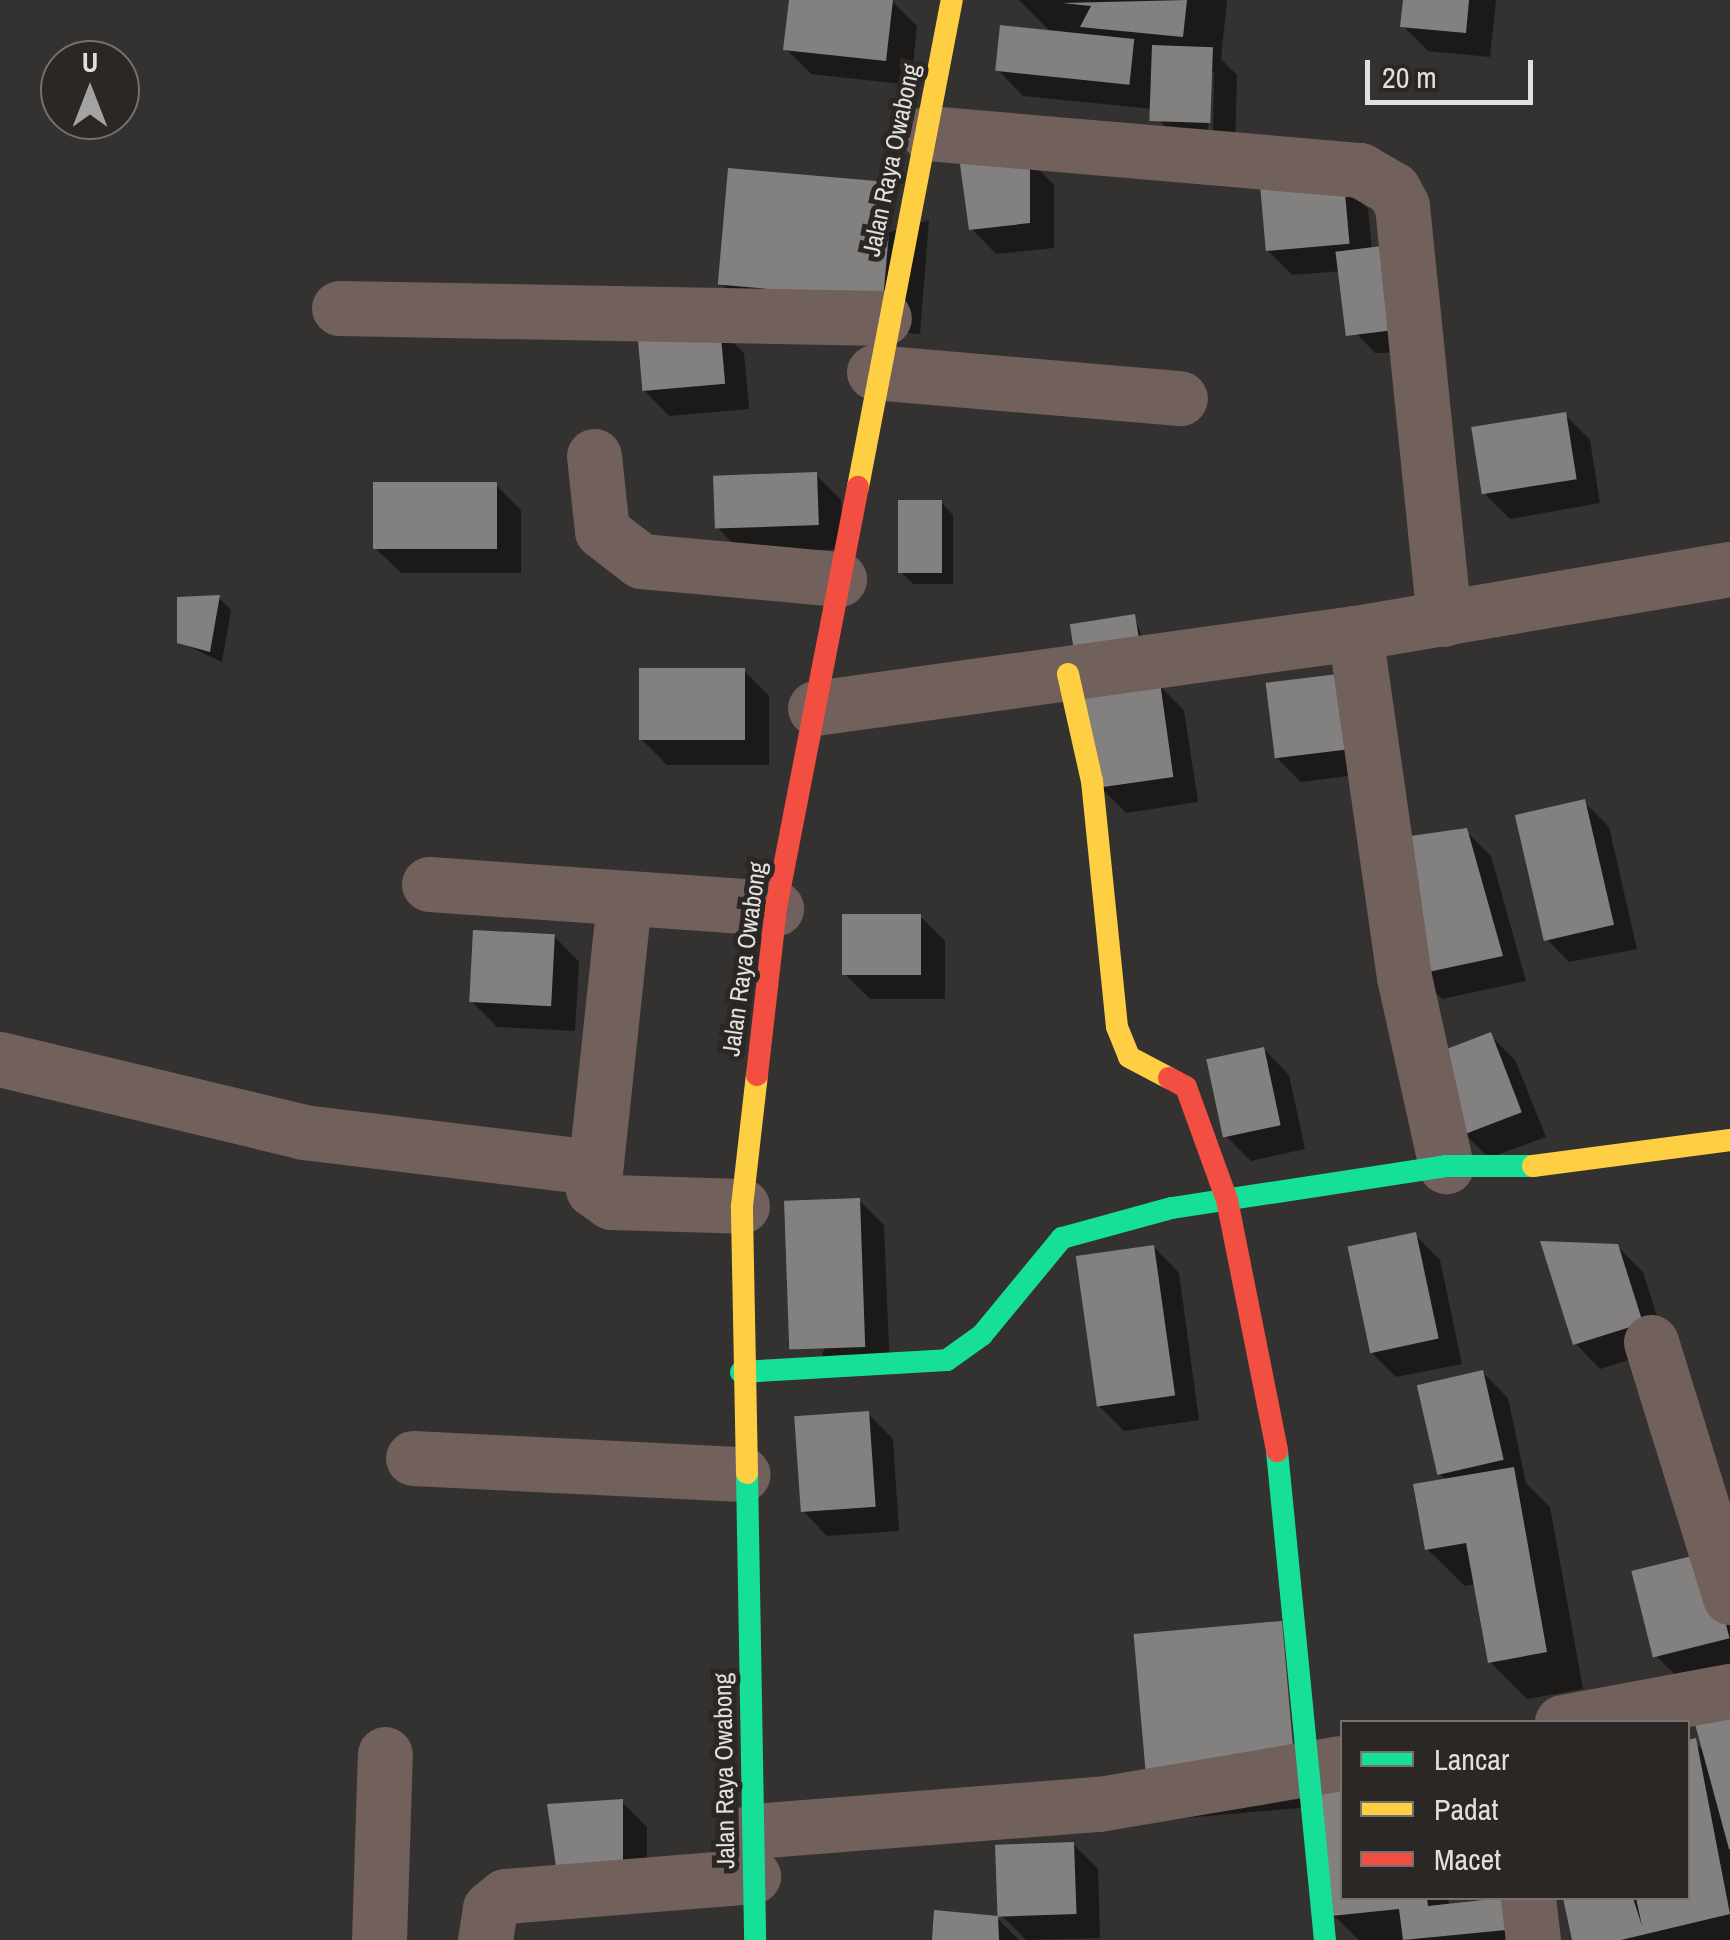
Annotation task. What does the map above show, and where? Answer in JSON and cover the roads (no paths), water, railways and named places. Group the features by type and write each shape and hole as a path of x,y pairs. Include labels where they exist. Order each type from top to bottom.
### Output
{"street":[{"name":"Jalan Raya Owabong","path":"755,1940 743,1474 742,1206 776,908 884,318 928,134 952,0"},
{"path":"928,134 1360,170 1393,189 1402,206 1444,619"},
{"path":"338,308 884,318"},
{"path":"874,372 1180,398"},
{"path":"594,456 602,531 641,561 839,578"},
{"path":"815,708 1355,633 1730,569"},
{"path":"1355,633 1404,977 1446,1166"},
{"path":"1068,674 1092,781 1116,1027 1130,1057 1186,1086 1228,1200 1281,1474 1323,1767 1325,1940"},
{"path":"429,884 776,908"},
{"path":"624,900 591,1167 593,1189 611,1202 742,1206"},
{"path":"0,1059 304,1132 591,1167"},
{"path":"742,1372 946,1360 982,1336 1062,1238 1228,1200 1446,1166 1573,1166 1730,1140"},
{"path":"1650,1342 1730,1596"},
{"path":"414,1458 743,1474"},
{"path":"1572,1720 1730,1690"},
{"path":"379,1940 385,1754"},
{"path":"485,1940 490,1908 505,1896 754,1853 1099,1804 1323,1767"},
{"path":"1528,1900 1533,1940"}]}
